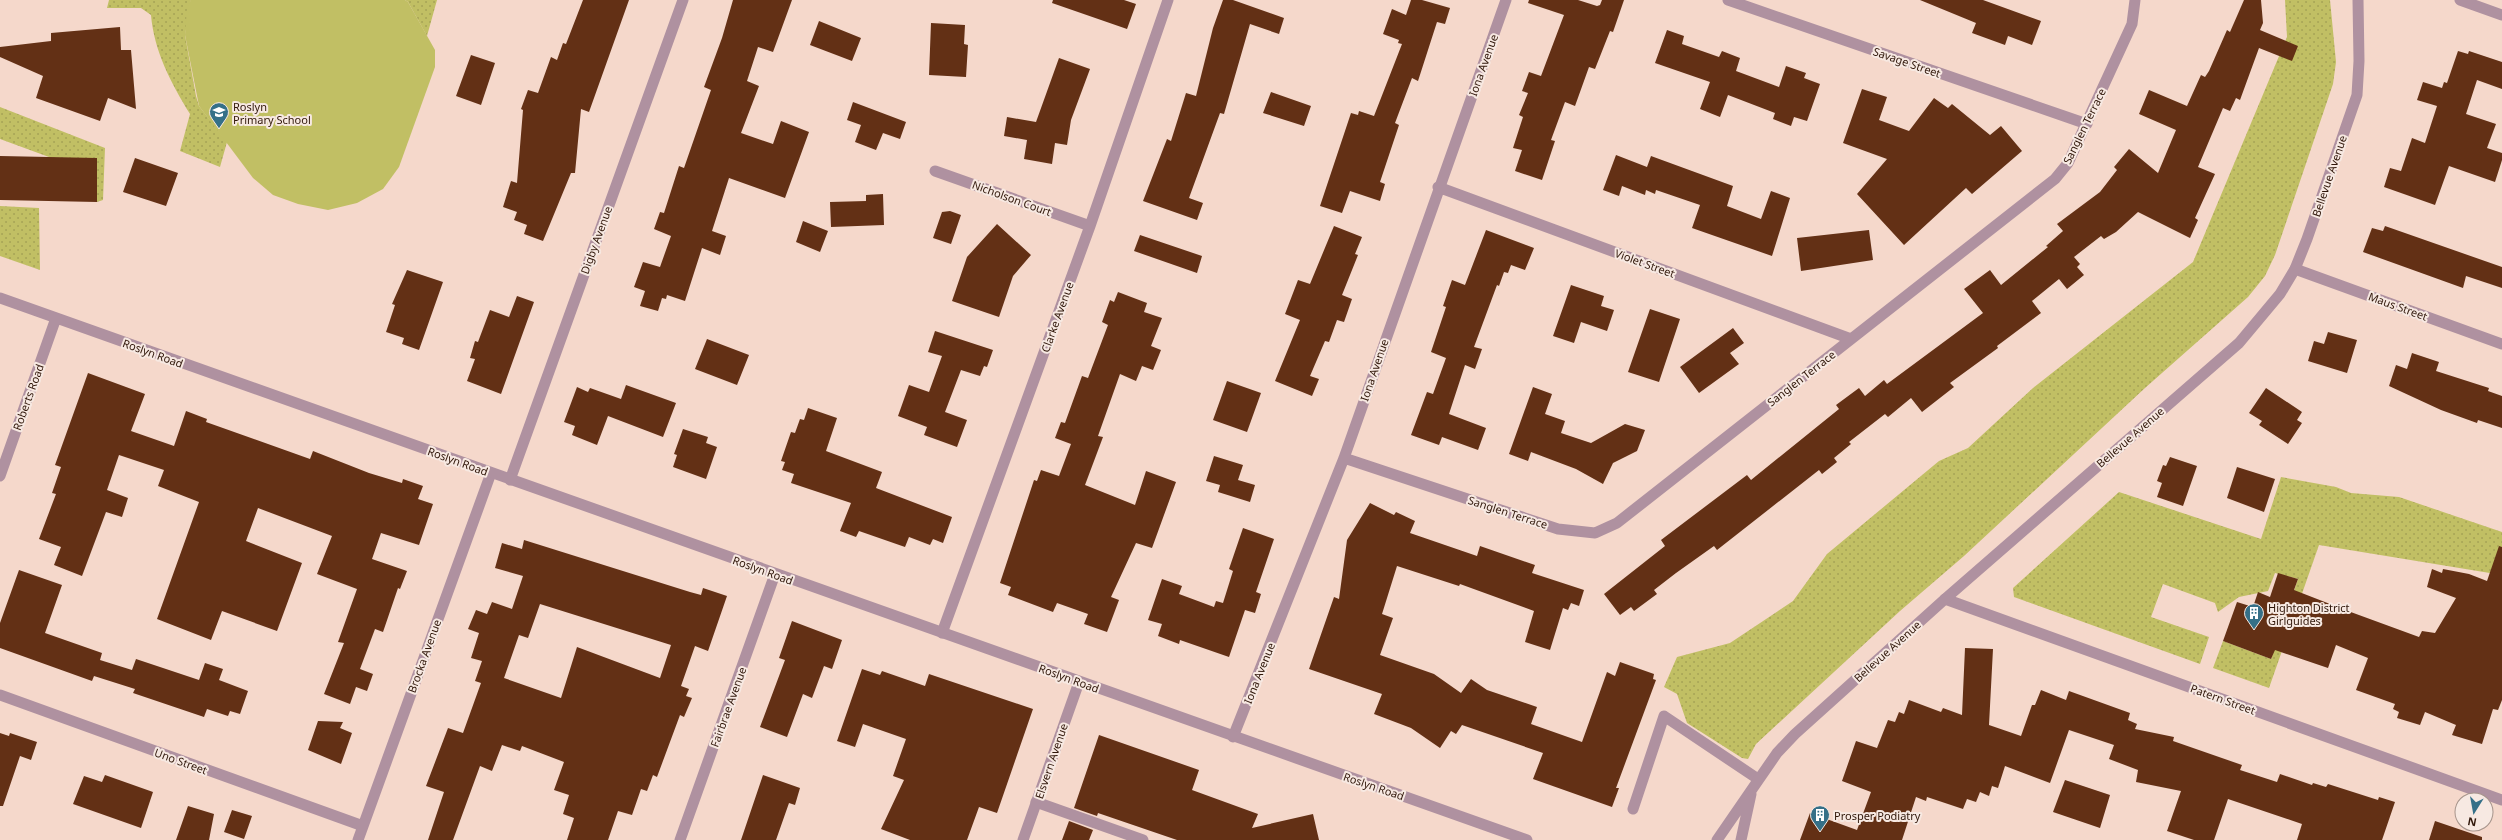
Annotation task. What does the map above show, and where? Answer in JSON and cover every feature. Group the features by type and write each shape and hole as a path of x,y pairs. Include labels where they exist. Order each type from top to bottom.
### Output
{"street":[{"name":"Digby Avenue","path":"510,480 683,0"},
{"name":"Clarke Avenue","path":"942,633 1090,226 1168,0"},
{"name":"Iona Avenue","path":"1234,737 1344,458 1438,187 1506,0"},
{"name":"Savage Street","path":"1728,0 2086,124"},
{"name":"Sanglen Terrace","path":"1344,458 1558,529 1595,532 1617,523 2055,179 2068,163 2132,24 2136,0"},
{"name":"Bellevue Avenue","path":"1716,840 1755,783 1785,743 1945,599 2239,342 2280,294 2295,268 2307,239 2357,95 2359,61 2358,0"},
{"path":"2460,0 2502,15"},
{"name":"Nicholson Court","path":"935,171 1090,226"},
{"name":"Violet Street","path":"1438,187 1851,339"},
{"name":"Maus Street","path":"2295,268 2502,344"},
{"name":"Roslyn Road","path":"0,298 1527,840"},
{"name":"Roberts Road","path":"0,476 56,318"},
{"name":"Brocka Avenue","path":"358,840 491,473"},
{"name":"Fairbrae Avenue","path":"680,840 775,574"},
{"name":"Patern Street","path":"1945,599 2502,800"},
{"name":"Elsvern Avenue","path":"1023,840 1079,682"},
{"name":"Uno Street","path":"0,695 363,826"},
{"path":"1634,809 1664,716 1755,783"},
{"name":"Bellevue Avenue","path":"1741,840 1755,783"},
{"path":"1036,802 1143,840"}],"shaded area":[{"path":"109,0 191,0 185,35 199,106 227,142 220,167 180,151 190,114 176,91 164,66 156,41 151,15 141,8 107,8"},
{"path":"191,0 405,0 408,2 435,50 435,67 399,167 383,189 357,203 328,210 298,204 273,195 253,178 199,106 185,35 187,8"},
{"path":"405,0 437,0 427,36 408,2"},
{"path":"2285,0 2330,0 2336,62 2333,84 2275,255 2265,276 2248,297 2145,388 1964,556 1900,611 1756,744 1748,759 1742,758 1687,723 1677,694 1664,687 1677,657 1730,643 1793,601 1827,554 1939,461 1968,448 2033,388 2193,262 2287,37"},
{"path":"0,107 105,148 103,200 97,202 49,157 0,139"},
{"path":"0,206 39,208 40,270 0,256"},
{"path":"2281,477 2336,487 2351,493 2399,497 2502,532 2502,575 2319,545 2269,688 2213,668 2223,641 2271,659 2298,579 2275,573 2268,591 2239,597 2218,612 2215,603 2163,584 2151,617 2209,637 2200,664 2014,597 2013,588 2119,492 2261,539"}],"building":[{"path":"583,0 629,0 589,112 581,109 575,173 571,173 543,241 524,234 527,225 514,220 517,212 503,207 511,181 517,183 523,110 521,109 528,90 538,93 551,57 557,60 563,43 566,44"},
{"path":"733,0 792,0 773,52 758,47 747,81 759,86 741,133 773,144 781,121 809,132 785,198 729,178 712,231 726,236 720,255 702,248 685,301 667,295 666,299 662,298 658,311 640,306 645,291 634,287 643,262 660,267 671,236 654,229 660,212 664,213 679,166 684,168 711,90 704,87 722,38"},
{"path":"1053,0 1124,0 1136,4 1127,29 1052,3"},
{"path":"1223,0 1233,0 1284,18 1279,34 1250,24 1224,114 1220,113 1189,198 1203,203 1197,220 1143,201 1167,139 1171,141 1186,93 1196,96 1213,28"},
{"path":"1411,0 1422,0 1450,8 1445,24 1437,22 1418,81 1412,78 1395,123 1399,125 1380,182 1385,184 1380,201 1350,191 1342,213 1320,206 1351,113 1358,115 1359,111 1374,116 1402,44 1398,43 1399,40 1383,34 1392,9 1406,15"},
{"path":"1529,0 1578,0 1597,6 1600,5 1602,0 1624,0 1613,32 1610,31 1595,69 1589,67 1575,106 1565,102 1551,140 1555,141 1542,180 1515,171 1522,150 1513,148 1523,117 1519,115 1528,93 1522,91 1529,72 1541,76 1564,15 1528,3"},
{"path":"1920,0 1983,0 2041,21 2032,45 2008,36 2005,45 1972,33 1976,23"},
{"path":"2244,0 2261,0 2263,23 2260,30 2298,46 2292,61 2259,48 2240,100 2236,98 2230,111 2223,108 2198,167 2215,174 2195,218 2198,220 2190,238 2138,212 2116,232 2104,239 2101,236 2074,257 2080,264 2077,267 2084,275 2067,289 2059,279 2032,301 2041,313 1997,346 1998,348 1950,383 1954,387 1922,412 1911,398 1888,417 1885,414 1849,442 1851,444 1834,458 1837,462 1822,474 1819,470 1717,550 1714,546 1676,573 1654,590 1657,594 1634,611 1631,607 1620,615 1604,594 1665,546 1661,540 1747,475 1751,480 1839,409 1836,405 1859,388 1865,396 1884,380 1887,384 1983,313 1964,289 1990,270 2001,285 2048,247 2046,246 2063,231 2057,224 2100,192 2117,170 2114,167 2129,149 2158,173 2176,130 2139,114 2149,90 2187,106 2201,75 2205,77 2209,71 2227,30 2230,32"},
{"path":"819,21 861,38 852,61 810,45"},
{"path":"931,23 965,25 964,44 968,45 966,77 929,75"},
{"path":"120,27 121,50 131,50 136,109 108,98 100,121 36,98 43,76 0,57 0,47 51,41 51,33"},
{"path":"1667,30 1684,36 1682,44 1719,57 1722,51 1740,58 1736,71 1779,87 1786,66 1806,73 1804,78 1820,84 1807,121 1794,117 1791,126 1773,119 1775,113 1728,95 1720,117 1700,109 1710,82 1655,63"},
{"path":"2458,51 2468,54 2469,51 2502,62 2502,89 2477,80 2466,114 2496,124 2487,148 2502,153 2502,160 2495,182 2449,166 2435,205 2384,187 2390,168 2401,171 2412,138 2425,143 2437,106 2417,100 2423,82 2442,88 2444,82 2447,83"},
{"path":"471,55 495,63 481,105 456,96"},
{"path":"1059,58 1090,69 1071,120 1067,145 1055,143 1052,164 1024,159 1027,140 1004,136 1007,117 1036,122"},
{"path":"1862,89 1887,97 1879,120 1909,131 1934,98 1948,108 1952,104 1990,135 2001,126 2022,151 1972,194 1966,188 1904,245 1857,194 1887,159 1843,143"},
{"path":"1271,92 1311,106 1304,126 1263,113"},
{"path":"853,102 906,122 900,139 883,133 876,150 855,142 861,125 847,120"},
{"path":"1616,155 1647,167 1651,156 1733,186 1727,206 1761,219 1771,191 1790,198 1772,256 1692,228 1700,205 1656,190 1655,194 1646,190 1645,195 1622,186 1619,196 1603,190"},
{"path":"0,156 97,158 97,202 0,200"},
{"path":"135,158 178,173 166,206 123,192"},
{"path":"883,194 884,225 831,227 830,202 866,201 866,195"},
{"path":"950,211 961,215 951,244 933,238 942,212"},
{"path":"803,221 828,231 820,252 796,242"},
{"path":"997,224 1031,255 1013,276 999,317 952,301 967,257"},
{"path":"1334,226 1362,237 1355,254 1358,255 1342,295 1352,299 1344,322 1337,320 1329,342 1325,341 1310,376 1319,379 1312,396 1275,381 1300,320 1285,314 1298,280 1310,284"},
{"path":"2385,226 2502,267 2502,288 2466,276 2463,288 2363,252 2372,228 2383,231"},
{"path":"1486,230 1534,248 1525,270 1511,265 1508,273 1504,272 1499,286 1497,285 1474,347 1482,349 1475,369 1465,365 1449,414 1486,428 1478,450 1442,437 1439,445 1411,435 1427,392 1433,394 1446,358 1431,352 1446,307 1443,306 1452,280 1465,285"},
{"path":"1869,230 1873,260 1801,271 1797,238"},
{"path":"1140,235 1202,256 1197,273 1134,251"},
{"path":"407,270 443,282 419,350 402,344 404,338 386,332 395,305 392,304"},
{"path":"1571,285 1604,296 1601,306 1614,310 1607,331 1581,322 1574,343 1553,336"},
{"path":"1118,292 1147,303 1144,312 1162,318 1151,346 1161,350 1153,370 1142,366 1136,381 1120,374 1098,436 1103,437 1085,485 1135,505 1146,471 1176,482 1152,548 1136,543 1111,597 1119,600 1107,632 1084,624 1088,614 1057,603 1053,612 1008,595 1011,587 1000,583 1034,480 1037,481 1041,470 1059,476 1071,444 1055,438 1061,422 1065,423 1082,376 1088,378 1108,325 1102,322 1110,300 1114,302"},
{"path":"517,296 534,302 501,394 467,381 475,359 470,358 475,341 478,342 490,310 509,317"},
{"path":"1650,309 1680,319 1659,382 1628,372"},
{"path":"1733,328 1744,343 1730,353 1739,364 1699,393 1680,367"},
{"path":"935,331 993,350 987,367 984,366 980,376 961,370 945,412 967,420 957,447 924,435 927,427 898,416 909,385 929,392 942,356 928,352"},
{"path":"2328,332 2357,340 2347,373 2308,361 2314,341 2324,344"},
{"path":"707,339 749,355 737,385 695,369"},
{"path":"2412,353 2439,362 2436,371 2489,388 2488,391 2502,396 2502,428 2478,420 2477,423 2441,410 2389,386 2396,365 2407,369"},
{"path":"88,373 145,394 131,431 174,446 186,411 207,419 206,422 310,459 313,451 369,473 402,483 403,479 423,486 418,499 433,504 419,545 381,533 372,559 407,571 400,589 398,588 383,632 375,629 360,669 373,674 367,691 356,687 350,704 324,694 344,643 338,642 357,589 317,574 332,536 258,508 246,541 302,563 277,631 222,611 211,640 157,619 199,502 158,486 164,470 119,455 107,490 128,498 122,517 106,512 82,576 54,565 61,547 39,539 56,494 52,493 61,467 55,465"},
{"path":"1227,381 1261,393 1247,432 1213,420"},
{"path":"626,385 676,403 663,437 608,416 597,445 572,435 575,426 564,422 577,387 588,392 590,388 621,399"},
{"path":"1533,387 1552,394 1545,414 1565,421 1561,433 1591,443 1625,424 1645,430 1637,451 1613,463 1603,484 1576,469 1531,452 1528,461 1509,454"},
{"path":"2266,388 2302,412 2297,420 2302,423 2288,444 2259,425 2262,421 2249,413"},
{"path":"808,408 837,418 826,451 882,472 876,488 952,517 943,543 933,539 930,545 909,537 905,547 859,531 856,537 840,531 851,503 791,483 794,474 782,470 785,462 781,461 791,432 795,433 800,419 804,420"},
{"path":"683,429 708,437 706,443 717,447 706,479 673,467 677,455 674,454"},
{"path":"1214,456 1243,465 1238,480 1255,485 1250,502 1218,492 1220,485 1206,481"},
{"path":"2170,457 2197,466 2183,506 2157,497 2162,483 2157,481 2163,465 2166,466"},
{"path":"2237,467 2275,479 2264,512 2227,498"},
{"path":"1370,503 1394,515 1396,512 1415,521 1410,533 1477,556 1480,546 1535,565 1532,573 1584,590 1579,606 1571,603 1568,610 1563,608 1550,650 1525,642 1534,611 1460,584 1459,586 1397,566 1382,614 1393,618 1380,655 1434,674 1461,693 1471,679 1487,690 1537,707 1531,724 1582,742 1607,672 1615,676 1620,662 1654,674 1653,679 1656,680 1616,788 1619,788 1612,807 1533,779 1543,753 1462,725 1456,734 1451,731 1440,748 1411,728 1374,714 1382,694 1309,669 1334,597 1339,599 1347,540"},
{"path":"1243,528 1274,539 1256,592 1261,594 1255,613 1245,610 1229,657 1180,640 1179,644 1158,636 1162,624 1148,620 1162,579 1182,586 1179,594 1214,607 1216,601 1223,603 1233,571 1229,569"},
{"path":"524,540 690,592 701,595 703,588 727,596 708,651 695,646 681,686 689,689 686,696 692,698 684,717 680,715 657,777 653,775 647,791 641,789 632,815 618,811 608,840 567,840 574,818 563,814 569,795 554,790 564,762 522,746 520,751 502,745 492,771 480,766 453,840 428,840 444,792 426,786 448,728 463,733 481,683 475,681 482,661 471,658 479,633 468,629 476,610 487,614 492,602 512,609 523,576 495,568 502,543 522,549","holes":["540,604 671,645 660,678 577,647 561,698 504,678 519,635 528,638"]},
{"path":"2499,546 2502,547 2502,700 2498,710 2493,709 2482,744 2452,735 2456,725 2425,712 2420,725 2397,718 2399,712 2393,709 2395,704 2356,690 2368,658 2336,645 2328,668 2275,650 2271,659 2223,641 2237,602 2253,607 2258,592 2270,597 2278,573 2298,579 2294,590 2348,611 2419,637 2422,631 2435,633 2456,598 2427,587 2432,569 2442,573 2443,569 2469,574 2487,581"},
{"path":"19,570 62,585 45,633 102,653 100,660 132,670 136,659 199,680 205,663 223,669 219,680 248,691 240,714 230,711 228,716 207,709 204,717 133,693 135,689 94,676 92,681 0,648 0,623"},
{"path":"792,621 842,640 832,669 824,666 812,698 803,694 787,737 760,727 785,660 779,658"},
{"path":"1965,648 1993,649 1989,725 2021,736 2032,705 2035,705 2041,690 2066,700 2069,691 2130,713 2128,720 2137,724 2135,729 2174,737 2173,741 2242,765 2240,770 2277,782 2280,774 2312,785 2313,783 2326,787 2328,784 2378,800 2379,797 2395,802 2382,840 2297,840 2302,824 2228,799 2214,840 2194,840 2167,831 2181,791 2136,782 2138,770 2109,759 2114,745 2069,730 2050,783 2005,766 1998,788 1992,786 1989,796 1980,792 1976,802 1967,799 1963,809 1927,797 1926,801 1916,797 1902,840 1800,840 1810,813 1857,830 1871,792 1842,781 1856,741 1877,748 1888,720 1895,722 1899,712 1904,714 1909,700 1941,712 1943,708 1962,715"},
{"path":"862,669 880,675 882,671 925,686 929,674 1033,709 997,813 979,807 967,840 910,840 881,829 904,780 893,776 906,739 863,724 855,747 837,741"},
{"path":"318,721 343,722 340,728 352,733 341,764 308,750"},
{"path":"0,733 9,736 10,733 37,742 31,760 20,756 3,806 0,806"},
{"path":"1099,735 1199,770 1192,790 1258,814 1252,828 1313,814 1319,840 1177,840 1098,813 1097,816 1074,808"},
{"path":"105,775 153,792 141,828 73,804 84,776 102,782"},
{"path":"763,775 800,788 795,805 789,803 776,840 741,840"},
{"path":"2065,780 2110,795 2100,828 2053,812"},
{"path":"188,806 214,814 209,840 176,840"},
{"path":"232,810 252,816 244,839 224,832"},
{"path":"1069,821 1093,830 1089,840 1062,840"},
{"path":"2435,821 2454,827 2454,832 2467,832 2482,837 2482,840 2429,840"}],"place":[{"name":"Roslyn Primary School","path":"219,129"},
{"name":"Highton District Girlguides","path":"2254,630"},
{"name":"Prosper Podiatry","path":"1820,832"}]}
